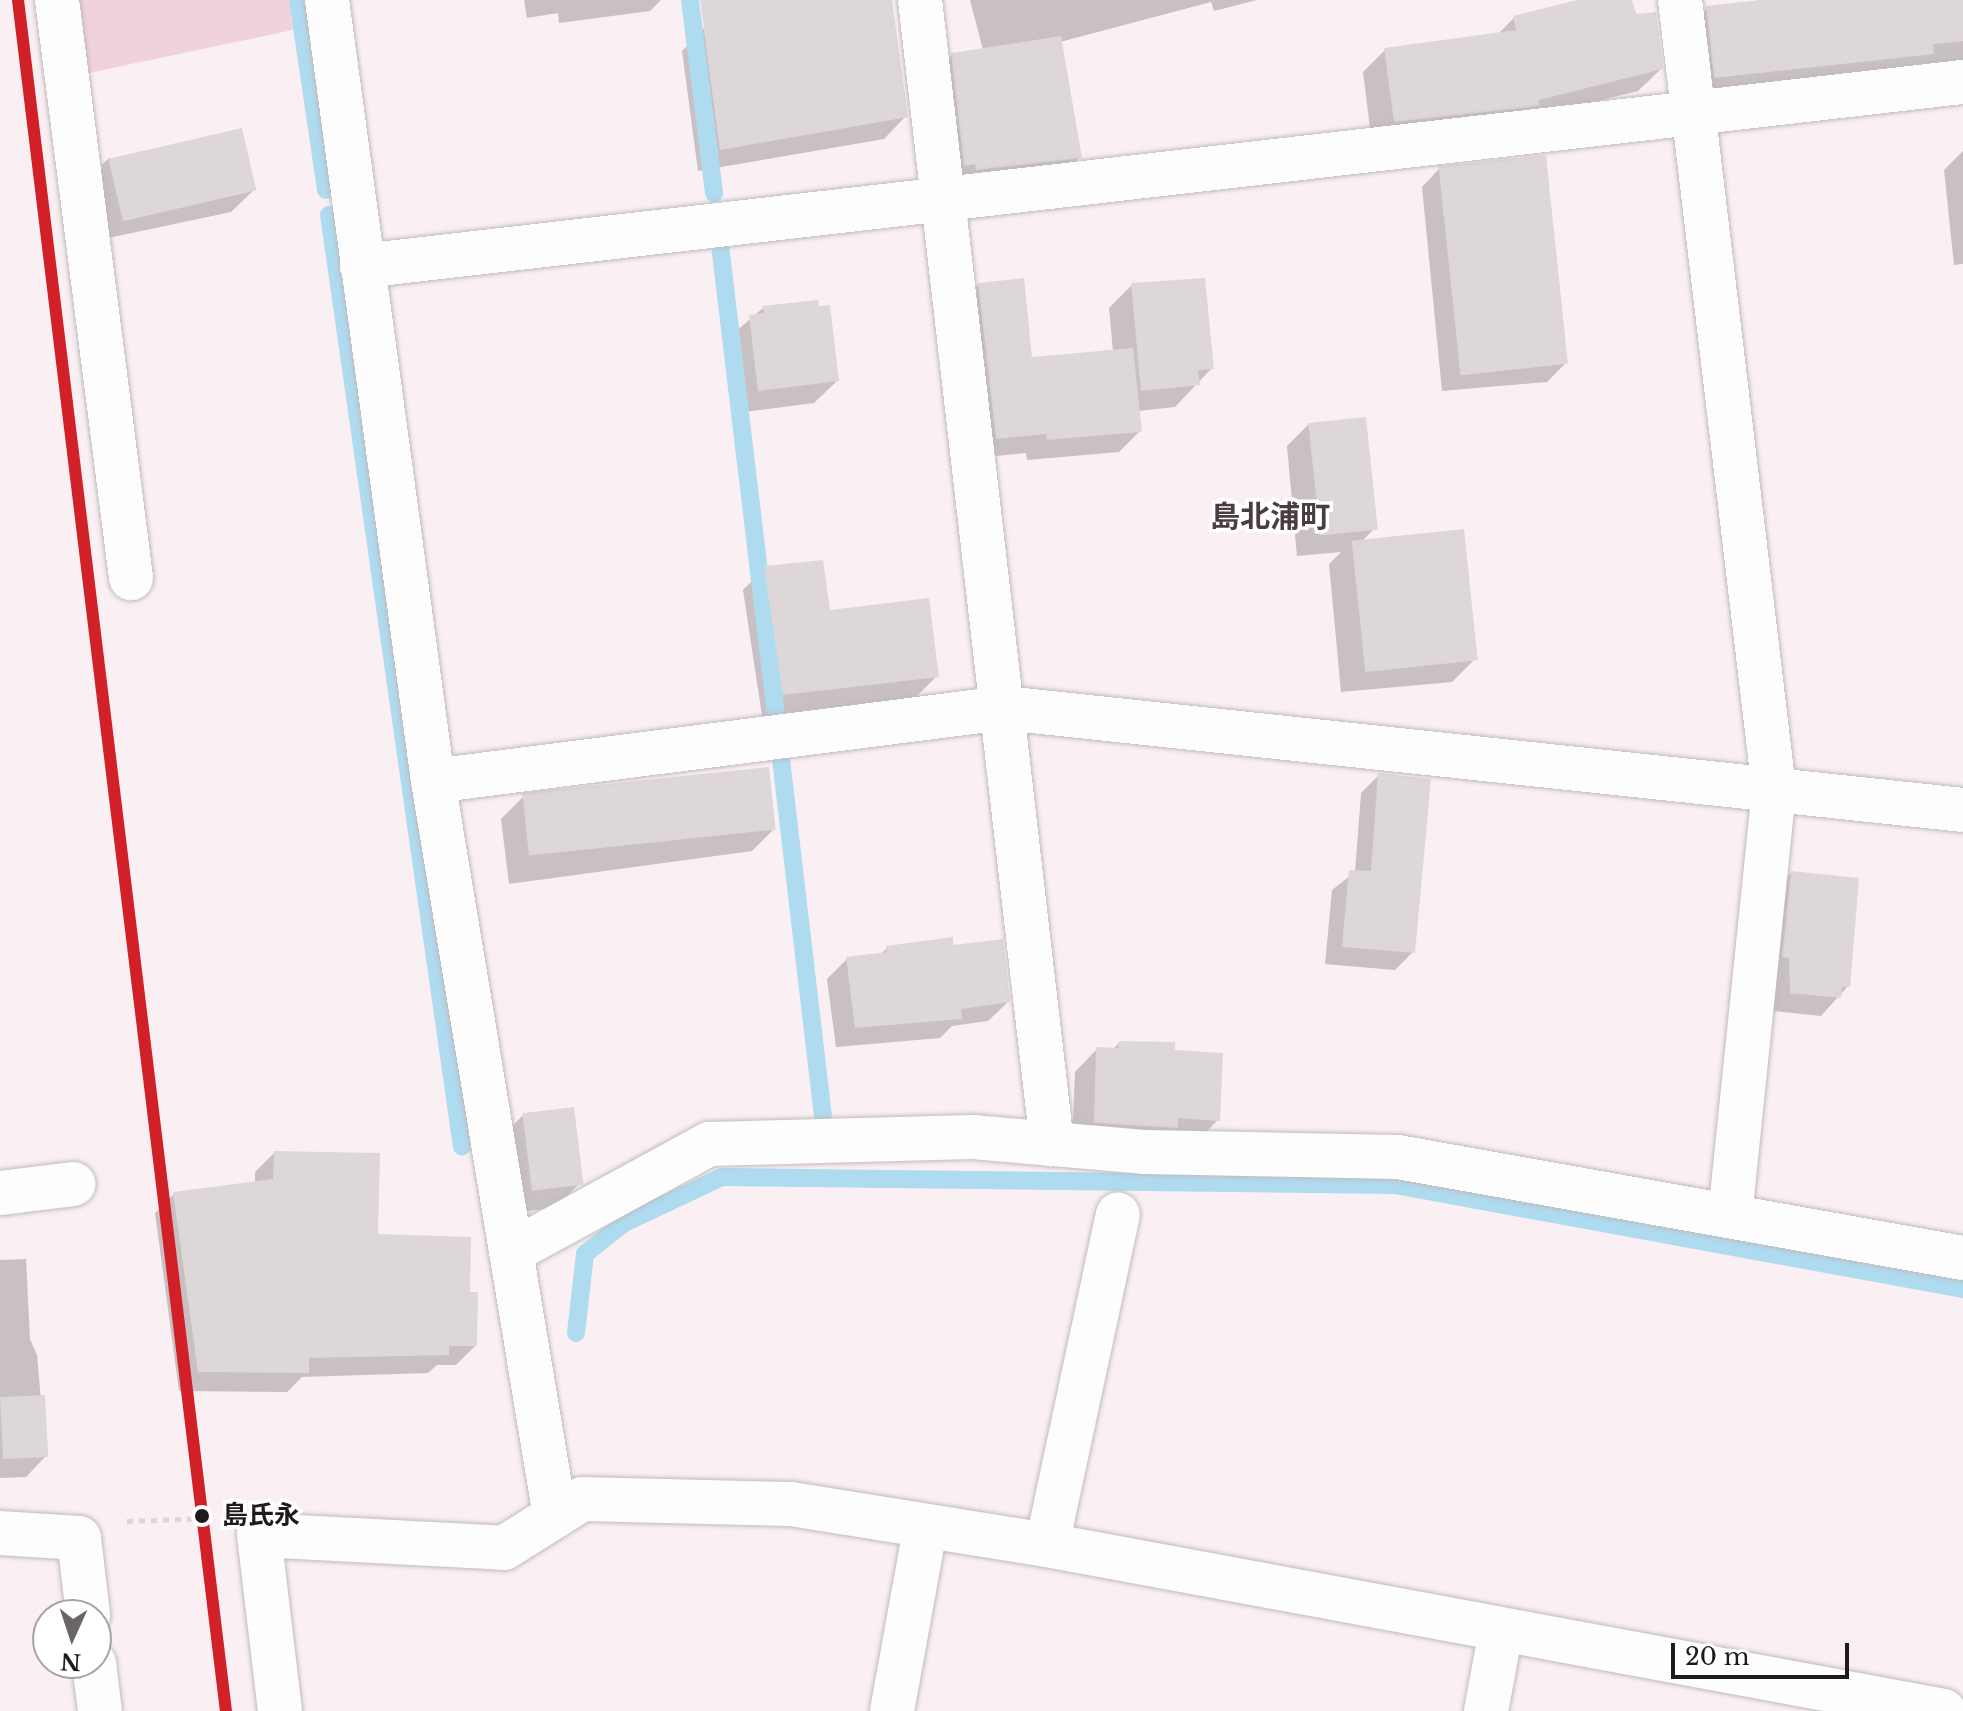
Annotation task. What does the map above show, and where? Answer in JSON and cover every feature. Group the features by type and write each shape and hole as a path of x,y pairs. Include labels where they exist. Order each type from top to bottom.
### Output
{"street":[{"path":"57,0 131,578"},
{"path":"327,0 433,781 555,1516"},
{"path":"920,0 1052,1144"},
{"path":"1680,0 1697,112 1774,790 1730,1214"},
{"path":"362,266 1963,82"},
{"path":"433,781 1004,708 1963,810"},
{"path":"511,1252 709,1144 973,1137 1143,1152 1398,1157 1963,1258"},
{"path":"0,1193 73,1184"},
{"path":"1047,1545 1118,1215"},
{"path":"280,1711 259,1535 504,1548 582,1499 791,1504 925,1529 1047,1545 1944,1711"},
{"path":"892,1711 925,1529"},
{"path":"0,1533 79,1538 86,1599"},
{"path":"1486,1711 1501,1631"},
{"path":"96,1679 100,1711"}],"path":[{"path":"79,1538 102,1522 233,1516 259,1535"}],"shaded area":[{"path":"73,0 289,0 293,30 84,74"}],"building":[{"path":"700,0 892,0 908,117 720,150"},
{"path":"1577,0 1632,0 1636,14 1656,12 1663,69 1539,100 1540,106 1394,122 1384,48 1516,30 1513,16"},
{"path":"1760,0 1963,0 1963,41 1933,44 1934,54 1714,78 1706,6"},
{"path":"1061,36 1082,158 976,170 975,164 964,166 951,53"},
{"path":"242,128 256,190 123,221 109,159"},
{"path":"1546,155 1568,364 1461,375 1439,166"},
{"path":"1024,278 1032,357 1133,348 1142,432 1047,440 1046,434 996,439 978,283"},
{"path":"1205,278 1214,369 1198,370 1200,385 1141,391 1131,283"},
{"path":"818,300 819,306 830,305 839,381 758,391 749,315 764,313 762,306"},
{"path":"1366,417 1378,529 1320,535 1308,423"},
{"path":"1464,529 1478,660 1365,672 1352,541"},
{"path":"823,560 830,610 929,598 939,677 783,695 764,566"},
{"path":"769,767 776,830 529,856 522,793"},
{"path":"1378,773 1431,779 1415,953 1342,947 1349,870 1371,871"},
{"path":"1791,871 1859,878 1850,987 1842,987 1841,998 1790,993 1789,958 1782,957"},
{"path":"953,937 953,945 1003,939 1010,1002 961,1009 962,1019 855,1028 846,957 887,952 886,946"},
{"path":"1119,1041 1175,1042 1175,1050 1223,1053 1220,1121 1178,1118 1178,1128 1094,1123 1096,1047 1118,1048"},
{"path":"574,1107 584,1184 532,1191 522,1113"},
{"path":"274,1151 380,1153 378,1234 471,1237 470,1292 478,1292 477,1346 449,1346 449,1355 309,1358 309,1373 198,1372 173,1192 273,1179"},
{"path":"45,1395 48,1457 3,1459 0,1397"}],"waterway":[{"path":"298,0 326,190"},
{"path":"690,0 714,194"},
{"path":"329,215 462,1147"},
{"path":"720,245 776,714"},
{"path":"781,759 823,1119"},
{"path":"576,1333 585,1254 624,1223 722,1177 1395,1185 1963,1289"}],"transit line":[{"path":"18,0 226,1711"}],"place":[{"name":"島氏永","path":"202,1516"}],"district":[{"name":"島北浦町","path":"1270,517"}]}
